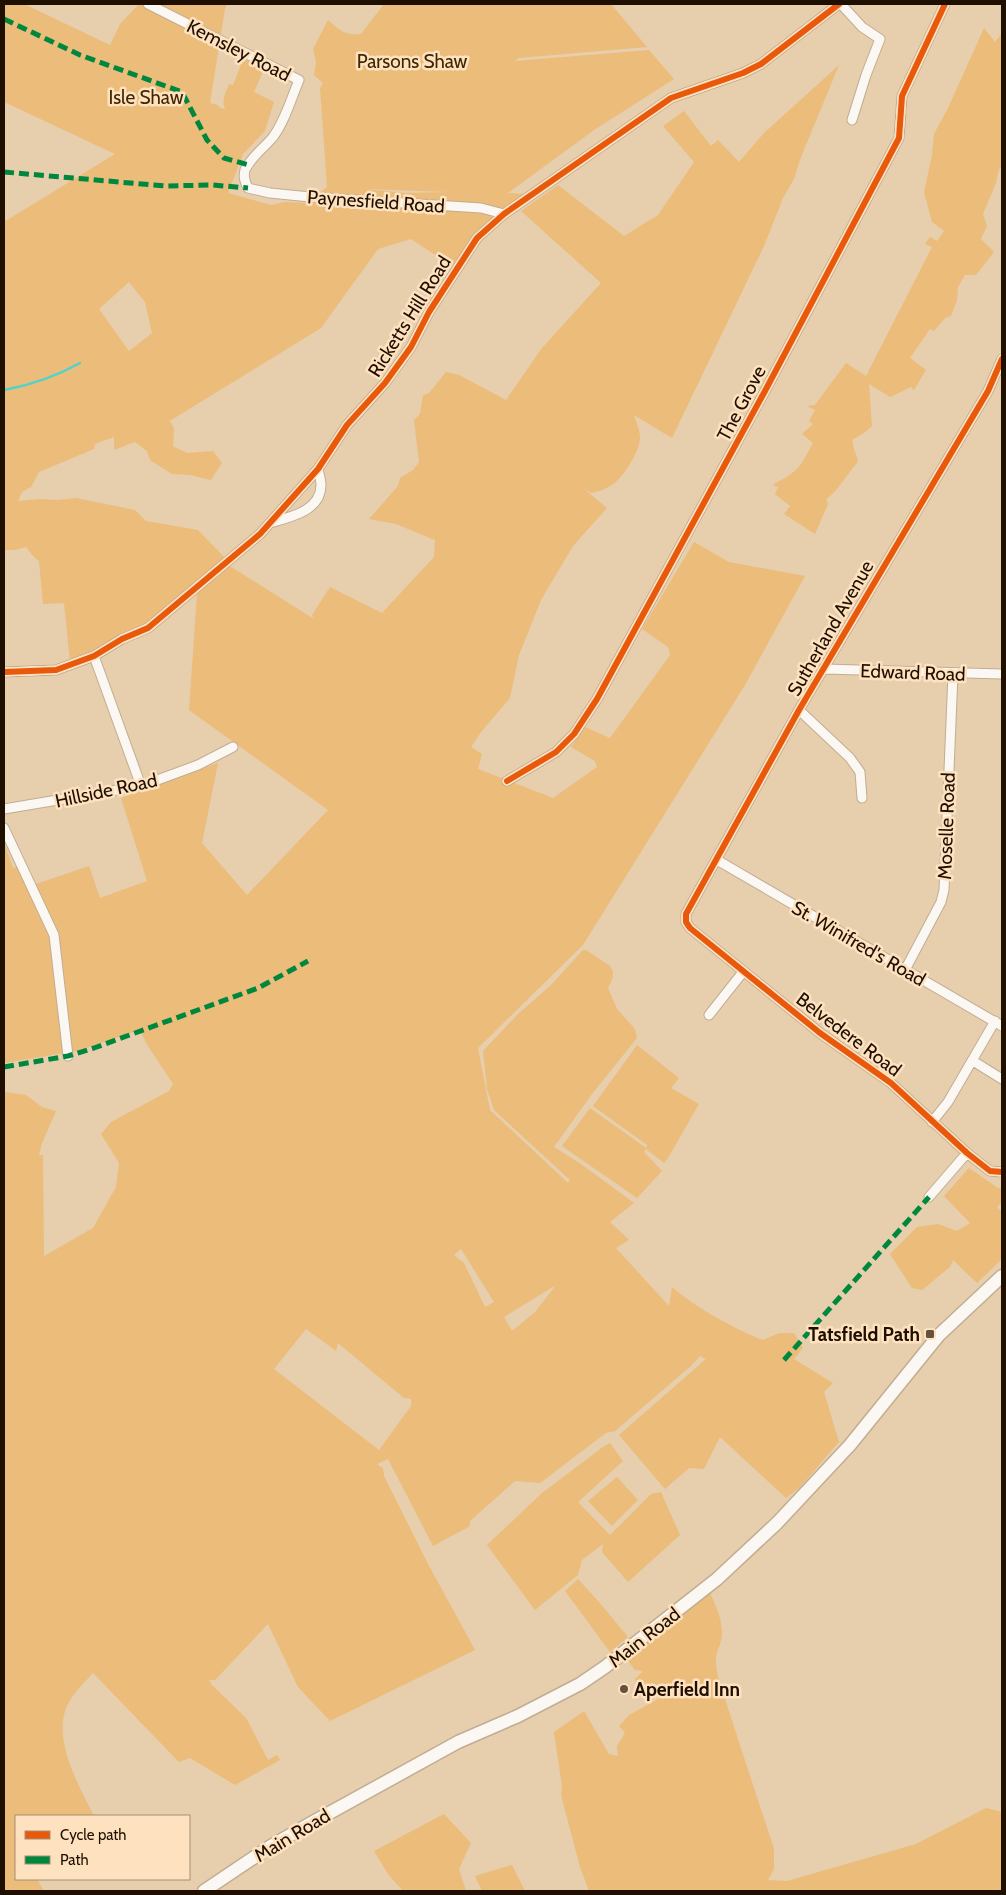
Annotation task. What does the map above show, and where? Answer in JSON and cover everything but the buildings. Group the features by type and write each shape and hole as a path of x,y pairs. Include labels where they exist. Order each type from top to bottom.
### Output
{"main road":[{"name":"Main Road","path":"204,1891 271,1846 328,1813 458,1742 518,1716 580,1684 606,1668 713,1582 777,1523 850,1446 940,1335 1002,1276"}],"street":[{"name":"Kemsley Road","path":"148,4 299,80 273,137 245,170 244,180 248,188"},
{"path":"840,4 862,27 880,38 852,120"},
{"name":"Ricketts Hill Road","path":"4,672 56,670 94,656 122,639 148,628 260,534 318,469 347,425 386,384 411,347 429,312 477,238 504,214 671,98 743,73 761,64 840,4"},
{"name":"The Grove","path":"507,781 556,752 574,734 597,699 770,383 899,138 902,96 944,4"},
{"name":"Paynesfield Road","path":"248,188 270,193 310,197 482,208 504,214"},
{"name":"Sutherland Avenue","path":"686,914 799,710 988,391 1002,359"},
{"path":"270,523 304,512 317,500 322,486 318,469"},
{"path":"94,656 141,786"},
{"name":"Edward Road","path":"824,670 1002,674"},
{"name":"Moselle Road","path":"905,970 941,902 944,890 952,674"},
{"path":"799,710 850,758 860,772 862,798"},
{"name":"Hillside Road","path":"4,809 141,786 198,766 233,748"},
{"path":"4,828 54,935 68,1056"},
{"name":"St. Winifred's Road","path":"717,860 999,1024"},
{"name":"Belvedere Road","path":"686,914 686,922 690,928 743,972 820,1032 891,1083 966,1153 990,1171 1002,1172"},
{"path":"709,1015 743,972"},
{"path":"932,1122 948,1102 973,1061 999,1024"},
{"path":"973,1061 1002,1079"},
{"path":"929,1196 966,1153"}],"green space":[{"path":"4,4 24,4 110,45 120,24 139,4 227,4 210,103 225,109 225,93 229,84 233,85 244,57 264,69 254,92 274,102 265,131 243,154 228,193 271,205 285,202 307,203 327,187 320,88 323,83 314,75 316,62 313,49 328,20 343,32 361,34 384,4 611,4 647,47 519,58 515,61 649,50 674,79 594,130 508,193 524,194 501,216 475,234 452,266 411,239 378,249 321,328 168,422 171,422 174,429 173,446 187,453 213,451 222,463 211,480 190,475 172,474 150,460 147,451 135,442 114,450 114,437 95,444 94,449 39,472 31,487 22,492 18,501 76,498 135,510 146,521 198,530 225,558 222,561 314,619 312,615 330,587 382,613 434,557 435,540 396,524 369,519 398,486 400,478 413,470 419,462 414,420 420,414 423,395 429,393 446,372 459,375 506,400 542,348 601,283 521,211 558,185 624,236 658,215 694,162 663,126 684,111 711,146 718,140 739,162 764,133 839,65 801,157 794,179 783,198 764,246 672,438 634,415 640,442 628,467 616,482 607,488 591,493 583,488 607,508 573,546 541,600 519,655 510,698 481,732 471,747 482,754 478,769 553,798 597,767 595,761 571,747 585,727 610,738 670,655 668,647 642,629 694,542 729,562 805,576 745,685 583,945 478,1048 490,1110 568,1183 570,1180 494,1110 487,1089 483,1051 518,1014 550,986 582,951 586,950 610,966 613,974 608,988 617,1009 635,1029 637,1038 592,1094 554,1147 581,1164 634,1203 610,1222 629,1240 616,1248 669,1306 672,1287 715,1317 763,1340 779,1333 794,1333 803,1348 794,1359 833,1383 824,1392 839,1442 800,1487 786,1498 720,1437 704,1469 689,1468 665,1489 619,1435 706,1359 700,1356 615,1431 606,1433 540,1483 515,1481 470,1521 470,1526 433,1546 388,1459 377,1464 383,1468 384,1476 428,1564 475,1650 330,1721 298,1687 268,1624 215,1680 209,1680 246,1718 268,1760 277,1755 280,1760 235,1785 190,1758 179,1762 93,1673 69,1701 63,1719 63,1733 69,1762 93,1815 15,1815 15,1880 38,1880 44,1891 4,1891 4,1092 26,1095 42,1107 56,1111 42,1143 39,1155 43,1155 44,1256 93,1228 116,1187 119,1163 101,1134 111,1122 169,1091 173,1084 146,1043 140,1030 77,1051 4,1063 4,843 13,868 17,867 49,934 51,943 57,933 36,884 89,866 100,898 147,881 121,798 218,763 202,843 247,895 328,810 189,710 198,580 143,626 70,662 64,603 43,604 39,561 26,547 4,550 4,222 115,154 4,102","holes":["363,189 450,192 405,193","129,282 145,302 152,333 129,351 99,309","461,1249 494,1302 485,1307 464,1263 454,1255","556,1285 535,1312 512,1331 504,1317","306,1329 336,1351 338,1343 404,1398 411,1399 411,1406 379,1450 274,1369"]},
{"path":"984,28 995,42 1002,33 1002,167 999,169 996,183 983,214 987,226 981,239 994,252 976,275 965,275 958,287 957,300 951,316 944,319 934,331 930,329 910,358 926,370 914,390 911,387 890,397 869,384 872,426 853,439 858,462 835,492 826,499 828,504 815,534 784,514 790,506 775,494 778,487 773,485 789,476 798,468 813,443 802,434 813,424 809,421 815,410 807,406 815,405 846,363 866,376 932,247 925,244 930,237 937,241 944,231 932,222 924,192 932,155 934,134 948,108"},
{"path":"637,1045 679,1078 671,1088 699,1104 664,1163 646,1149 644,1152 662,1171 637,1198 562,1146 590,1108 646,1148 647,1145 593,1106"},
{"path":"969,1168 998,1188 1002,1188 1002,1202 997,1207 1002,1212 1002,1259 977,1283 953,1260 950,1267 922,1290 912,1288 890,1254 917,1227 938,1224 957,1231 970,1223 944,1196"},
{"path":"610,1443 623,1461 578,1502 610,1535 651,1494 661,1492 680,1535 628,1582 602,1552 603,1544 582,1560 578,1575 535,1610 487,1545 542,1493"},
{"path":"617,1477 638,1500 612,1526 588,1501"},
{"path":"578,1579 628,1637 610,1652 565,1591"},
{"path":"710,1593 722,1628 722,1637 716,1660 720,1684 774,1849 774,1869 768,1880 787,1881 916,1844 986,1808 1002,1812 1002,1891 589,1891 580,1867 561,1795 562,1786 554,1732 584,1711 609,1754 618,1756 617,1746 625,1733 619,1726 629,1715 660,1698 656,1688 643,1693 638,1689 635,1679 643,1671 635,1670 627,1659"},
{"path":"444,1814 471,1843 459,1869 466,1891 403,1891 388,1874 374,1851"},
{"path":"512,1865 525,1891 482,1891 475,1876"}],"waterway":[{"path":"4,390 43,380 80,363"}],"marked path":[{"path":"4,19 80,55 182,92 207,140 224,158 249,165"},
{"path":"4,172 165,186 213,185 248,188"},
{"path":"4,1067 68,1056 94,1048 258,988 308,961"},
{"path":"784,1360 929,1197"}],"cycle path":[{"path":"4,672 56,670 94,656 122,639 148,628 260,534 318,469 347,425 385,383 411,347 429,312 477,238 504,214 671,98 743,73 761,64 839,4"},
{"path":"507,781 556,752 574,734 597,699 765,391 899,138 902,96 945,4"},
{"path":"1002,359 988,391 799,710 686,914 686,922 690,928 820,1033 891,1083 967,1153 990,1171 1002,1172"}],"place":[{"name":"Tatsfield Path","path":"930,1334"},
{"name":"Aperfield Inn","path":"624,1689"}],"park label":[{"name":"Parsons Shaw","path":"412,61"},
{"name":"Isle Shaw","path":"146,97"}]}
